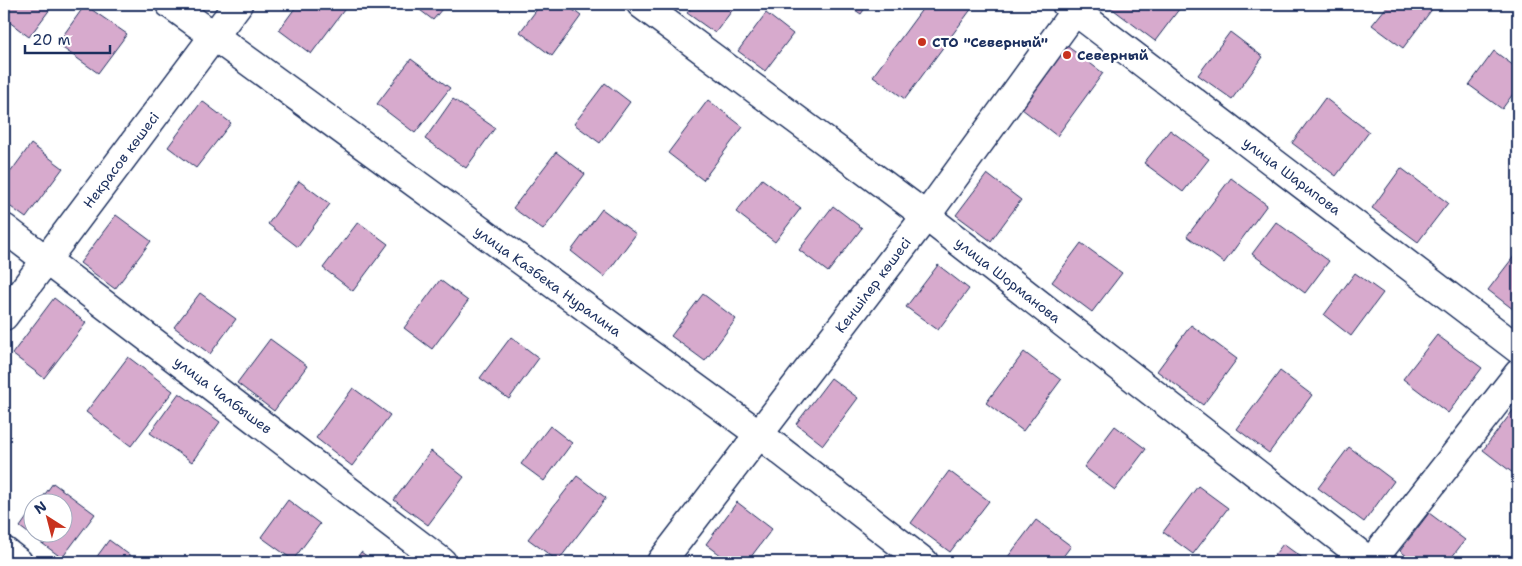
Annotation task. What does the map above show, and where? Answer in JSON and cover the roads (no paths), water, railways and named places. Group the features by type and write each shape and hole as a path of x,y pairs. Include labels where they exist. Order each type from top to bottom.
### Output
{"street":[{"name":"улица Казбека Нуралина","path":"170,4 759,434 924,562"},
{"name":"Некрасов көшесі","path":"4,316 238,4"},
{"name":"улица Шорманова","path":"641,4 926,216 1371,562"},
{"name":"Кеншілер көшесі","path":"661,562 926,216 1074,6"},
{"name":"улица Шарипова","path":"1074,6 1518,349"},
{"name":"улица Чалбышев","path":"4,228 442,562"},
{"path":"1371,562 1518,374"},
{"path":"4,552 18,562"}],"place":[{"name":"СТО \"Северный\"","path":"922,42"},
{"name":"Северный","path":"1067,55"}]}
